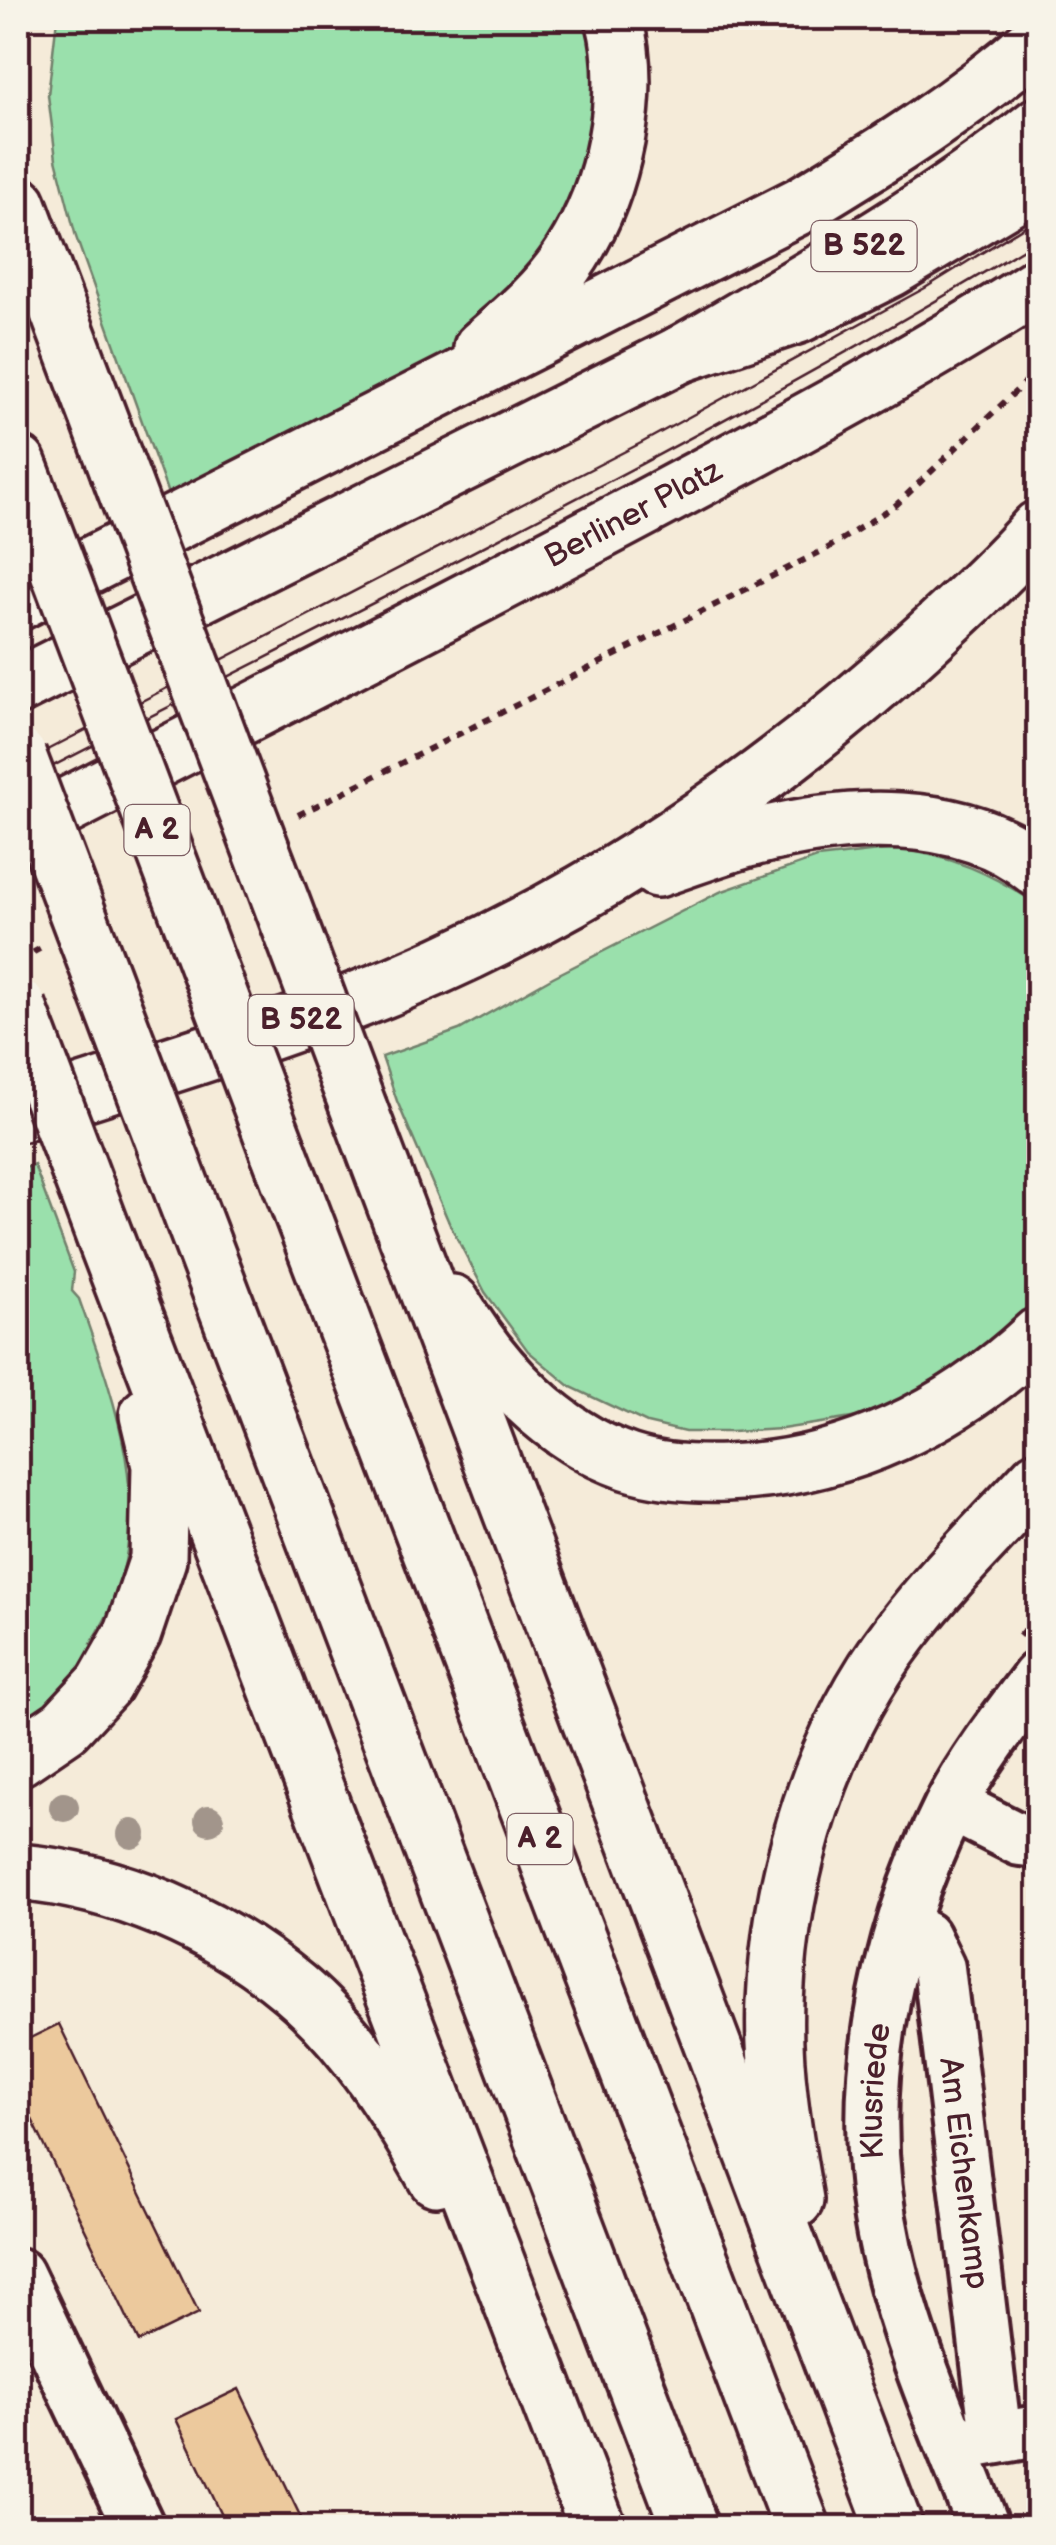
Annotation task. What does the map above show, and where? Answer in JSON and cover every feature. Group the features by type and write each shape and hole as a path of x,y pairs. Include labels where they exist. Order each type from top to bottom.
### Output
{"main road":[{"path":"429,391 526,312 572,256 595,210 612,159 621,103 620,40 614,18"},
{"path":"18,602 801,205 888,153 956,106 1038,40"},
{"name":"B 522","path":"681,354 837,263 992,163 1038,126"},
{"path":"18,686 681,354 798,314 890,270 1026,188"},
{"path":"18,203 895,2528"},
{"name":"Berliner Platz","path":"18,832 476,598 759,447 908,366 1028,293"},
{"name":"A 2","path":"26,488 802,2528"},
{"name":"B 522","path":"18,1114 350,1003 473,949 574,897 669,839 828,724 872,689 1038,528"},
{"path":"18,756 690,2528"},
{"path":"574,897 752,838 817,826 892,820 961,830 1024,858 1038,869"},
{"path":"18,1007 594,2519"},
{"path":"396,1210 470,1334 530,1402 568,1433 629,1462 694,1474 768,1471 841,1455 918,1424 978,1386 1038,1336"},
{"path":"18,1758 64,1726 104,1684 133,1633 158,1559 160,1465 105,1238"},
{"path":"814,2316 782,2124 774,2006 783,1913 802,1836 826,1764 858,1697 900,1633 1038,1479"},
{"path":"18,1872 106,1889 180,1914 296,1989 349,2045 408,2128 469,2238 594,2519"}],"street":[{"name":"Klusriede","path":"984,2528 996,2438 905,2319 886,2248 875,2182 874,2094 880,2018 902,1926 922,1867 950,1805 1038,1676"},
{"path":"950,1805 1020,1840 1038,1842"},
{"name":"Am Eichenkamp","path":"902,1926 924,1937 939,1968 996,2438"},
{"path":"18,2274 138,2528"}],"path":[{"path":"284,822 828,548 896,504 1038,370"}],"green space":[{"path":"57,18 595,18 603,92 562,240 465,338 445,353 168,494 76,237 56,159 48,95"},
{"path":"896,849 971,868 1038,905 1038,1310 896,1411 782,1429 685,1432 647,1423 571,1387 528,1351 485,1292 450,1225 382,1057 459,1030 720,892 817,858"},
{"path":"34,1165 74,1272 72,1291 79,1299 116,1411 129,1487 130,1525 125,1564 113,1602 91,1644 97,1649 67,1689 18,1730 18,1170"}],"building":[{"path":"59,2024 199,2313 139,2342 18,2090 18,2044"},
{"path":"239,2389 306,2528 228,2528 176,2419"}],"tram line":[{"path":"18,765 643,442 925,288 1038,218"},
{"path":"18,784 661,454 914,314 1038,240"}]}
